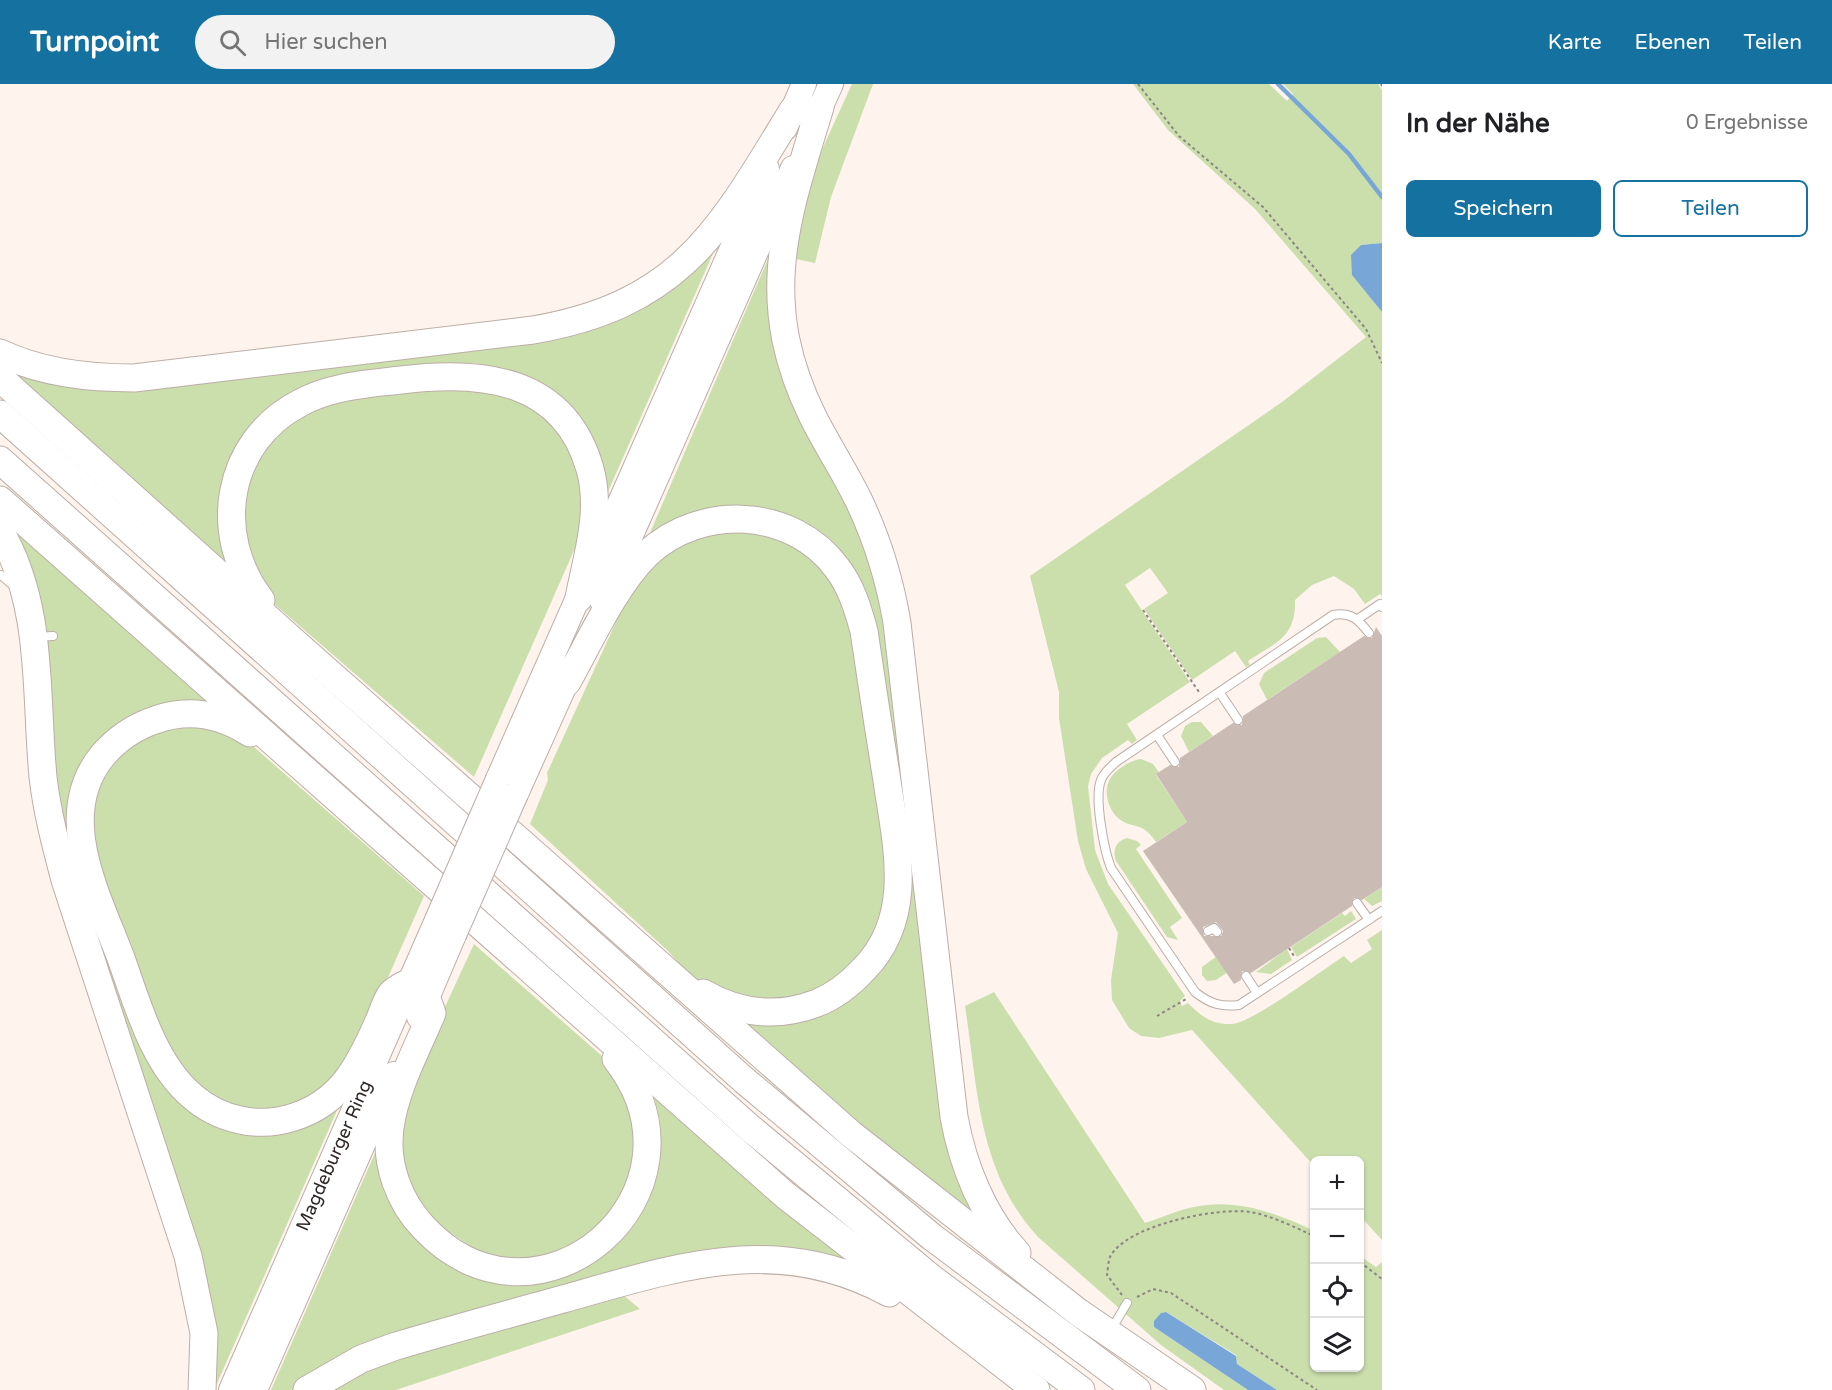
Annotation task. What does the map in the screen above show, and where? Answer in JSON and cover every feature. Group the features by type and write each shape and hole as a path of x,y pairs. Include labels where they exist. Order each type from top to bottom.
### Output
{"highway":[{"path":"507,787 579,598 804,84"},
{"path":"826,96 784,237 781,273 784,326 789,355 805,399 859,502 868,533 889,586 897,623 948,1073 960,1147 975,1186 1003,1237 1078,1312"},
{"path":"567,682 826,96"},
{"path":"0,353 55,372 100,378 134,378 533,330 587,317 640,294 670,275 700,249 733,207 792,110"},
{"path":"292,640 258,596 240,565 232,531 236,484 251,448 276,419 309,399 357,386 441,375 470,375 511,384 548,405 569,426 584,451 594,489 594,520 579,598"},
{"path":"0,378 292,640 860,1141 1078,1312 1192,1390"},
{"path":"0,414 763,1097 979,1274 1137,1390"},
{"path":"0,460 785,1158 930,1277 1082,1390"},
{"path":"0,500 785,1195 1036,1390"},
{"path":"507,787 628,577 657,546 689,527 733,518 777,525 814,545 830,560 843,577 852,595 864,630 898,854 899,894 894,917 882,945 860,974 829,997 806,1007 776,1012 745,1010 722,1003 650,957"},
{"path":"0,531 11,576 44,636 44,777 52,830 65,879 188,1256 204,1333 202,1390"},
{"path":"297,763 226,720 194,714 149,722 129,732 100,759 84,792 80,834 85,860 151,1035 164,1061 185,1090 204,1106 241,1120 277,1121 318,1107 351,1078 391,994 419,990 432,1013 399,1093 390,1128 389,1143 393,1172 402,1198 417,1222 443,1245 476,1263 506,1270 539,1270 571,1261 595,1246 622,1220 636,1197 646,1161 646,1120 635,1088 610,1050 572,1008"},
{"name":"Magdeburger Ring","path":"255,1390 419,990 507,787"},
{"name":"Magdeburger Ring","path":"231,1390 419,990"},
{"path":"307,1390 361,1359 412,1341 641,1277 734,1259 785,1259 832,1268 881,1289 950,1325"}],"lane":[{"path":"1358,619 1380,604 1382,607"},
{"path":"1369,633 1358,619 1344,613 1333,615 1116,762 1100,781 1099,805 1107,856 1119,880 1195,993 1221,1006 1239,1005 1382,911"},
{"path":"1220,693 1238,720"},
{"path":"1157,735 1174,762"},
{"path":"1358,903 1369,920"},
{"path":"1246,976 1257,993"},
{"path":"1109,1334 1127,1303"}],"path":[{"path":"1138,84 1179,135 1263,207 1366,329 1382,363"},
{"path":"1143,610 1206,703"},
{"path":"1157,1017 1195,993"},
{"path":"1310,1234 1277,1219 1251,1212 1227,1210 1195,1214 1151,1228 1128,1241 1111,1256 1107,1275 1127,1303 1153,1289 1171,1293 1317,1390"},
{"path":"1362,1264 1382,1279"}],"green space":[{"path":"852,84 873,84 831,197 815,263 791,258 815,165"},
{"path":"1133,84 1269,84 1287,101 1293,94 1283,84 1378,84 1382,90 1382,243 1361,245 1377,305 1382,312 1382,596 1380,594 1365,604 1354,589 1334,576 1312,585 1295,600 1292,623 1288,631 1282,638 1248,661 1250,665 1246,667 1235,651 1192,680 1144,609 1168,593 1150,568 1125,585 1190,682 1127,724 1137,740 1132,744 1128,740 1102,758 1091,774 1088,786 1095,850 1108,884 1185,996 1180,1001 1182,1006 1188,1003 1207,1019 1232,1024 1256,1014 1344,956 1351,963 1372,949 1367,940 1382,930 1382,1240 1364,1220 1364,1156 1310,1156 1310,1162 1192,1030 1159,1038 1141,1036 1129,1028 1112,1000 1111,980 1118,933 1086,869 1078,841 1059,718 1059,692 1030,576 1282,402 1366,337 1255,209 1168,130"},
{"path":"715,249 603,503 603,492 511,371 474,363 434,363 340,376 287,396 274,404 252,427 233,570 0,364 87,389 114,391 505,342"},
{"path":"768,259 867,552 883,608 943,1117 987,1230 728,1016 754,1023 893,947 873,627 797,524 646,542"},
{"path":"442,383 507,390 558,426 583,479 579,539 474,777 272,602 252,576 242,502 262,449 299,414 350,396"},
{"path":"6,520 230,713 157,709 70,817 196,1113 339,1106 215,1388 217,1338 58,816 40,603 33,573"},
{"path":"759,529 817,559 851,614 890,896 861,962 803,1000 728,998 692,978 668,951 530,824 548,780 547,773 626,600 647,569 690,536"},
{"path":"1326,637 1340,652 1267,700 1259,684 1264,673 1317,638"},
{"path":"186,722 238,736 254,747 424,896 355,1052 338,1080 294,1108 240,1110 199,1090 169,1049 101,877 90,818 100,783 109,765 135,737"},
{"path":"1192,722 1201,722 1213,736 1189,752 1181,736 1185,726"},
{"path":"1141,759 1153,764 1159,772 1156,775 1187,822 1156,842 1142,828 1118,818 1108,800 1107,789 1112,776 1128,763"},
{"path":"1127,838 1141,845 1136,849 1182,918 1170,927 1178,940 1167,937 1116,861 1114,853 1116,846"},
{"path":"1382,887 1382,901 1372,906 1364,899"},
{"path":"1351,911 1356,919 1297,957 1291,947 1342,913 1345,916"},
{"path":"474,944 602,1056 613,1069 640,1141 615,1215 557,1257 490,1259 423,1215 398,1153 413,1076"},
{"path":"1287,949 1292,960 1271,974 1256,972"},
{"path":"1217,956 1228,972 1216,980 1207,981 1202,975 1202,967"},
{"path":"994,992 1145,1223 1188,1208 1225,1204 1271,1213 1310,1229 1310,1372 1364,1372 1364,1259 1376,1267 1382,1262 1382,1390 1277,1390 1237,1364 1236,1355 1166,1312 1161,1313 1154,1327 1248,1390 1224,1390 1161,1345 1038,1237 1018,1212 1003,1185 992,1157 978,1099 965,1006"},
{"path":"645,1089 889,1286 783,1251 308,1379 293,1390 271,1390 379,1144 382,1160 473,1273 613,1245 633,1222"},
{"path":"617,1290 640,1309 396,1390 318,1390 342,1374"}],"water":[{"path":"1382,243 1382,312 1352,275 1351,255 1361,245"},
{"path":"1166,1312 1236,1356 1237,1364 1277,1390 1248,1390 1154,1327 1154,1321 1161,1313"}],"building":[{"path":"1376,627 1382,636 1382,887 1362,900 1354,898 1352,906 1251,973 1242,971 1241,980 1234,984 1143,851 1187,822 1156,774 1170,765 1179,767 1180,758 1233,723 1242,725 1243,716 1364,636 1372,638","holes":["1216,922 1223,931 1221,936 1204,936 1203,927"]}],"waterway":[{"path":"1278,84 1349,154 1382,197"}]}
